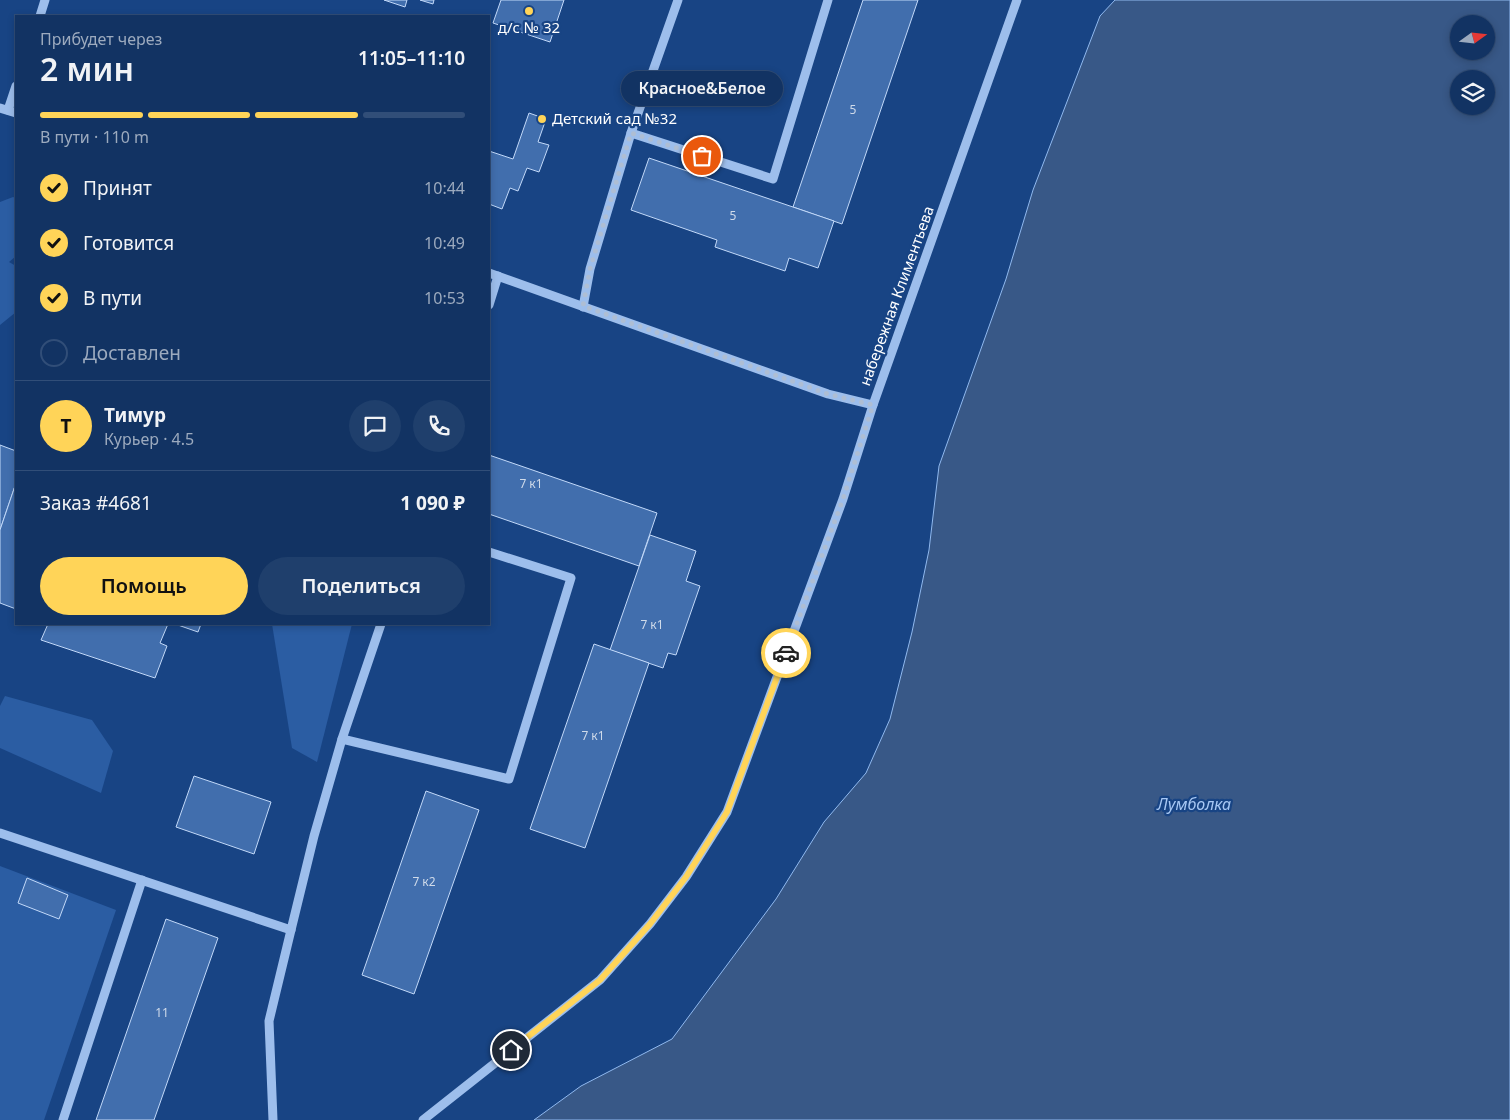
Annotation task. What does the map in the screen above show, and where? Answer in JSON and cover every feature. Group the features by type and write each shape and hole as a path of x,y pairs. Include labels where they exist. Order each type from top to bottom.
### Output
{"street":[{"path":"40,15 45,0"},
{"path":"583,306 590,269 631,133 678,0"},
{"path":"631,133 773,179 828,0"},
{"name":"набережная Климентьева","path":"423,1120 600,980 650,924 686,877 727,812 843,499 873,405 1017,0"},
{"path":"8,111 15,89"},
{"path":"490,273 828,394 873,405"},
{"path":"490,302 498,276"},
{"path":"342,740 509,779 571,578 490,552"},
{"path":"273,1120 269,1021 314,836 342,740 380,625"},
{"path":"0,833 291,930"},
{"path":"63,1120 142,880"}],"shaded area":[{"path":"15,198 15,257 9,262 15,265 15,313 0,325 0,202"},
{"path":"272,625 352,625 317,762 292,748"},
{"path":"5,696 92,720 113,751 101,793 0,748 0,706"},
{"path":"0,866 116,910 44,1120 0,1120"}],"water":[{"name":"Лумболка","path":"1115,0 1510,0 1510,1120 534,1120 581,1086 672,1039 776,899 824,822 866,773 890,719 912,632 929,550 939,466 1006,279 1033,190 1100,16"}],"building":[{"path":"384,0 407,0 405,7"},
{"path":"420,0 434,0 433,4"},
{"name":"д/с № 32","path":"501,0 564,0 550,42 493,23"},
{"path":"863,0 918,0 842,224 793,207"},
{"path":"529,113 546,119 538,142 549,145 539,172 527,168 518,191 510,188 502,209 490,204 490,151 513,159"},
{"path":"649,158 834,221 818,268 789,258 785,271 715,247 717,240 631,210"},
{"path":"0,445 15,451 15,486 0,530"},
{"path":"490,455 657,513 639,566 490,514"},
{"path":"15,486 15,609 0,603 0,530"},
{"path":"650,535 696,551 686,581 700,586 676,655 668,653 663,668 610,650"},
{"path":"48,625 168,625 160,643 167,646 155,678 41,640"},
{"path":"178,625 201,625 198,632"},
{"path":"594,644 649,663 585,848 530,829"},
{"path":"194,776 271,802 254,854 176,827"},
{"path":"426,791 479,810 414,994 362,975"},
{"path":"27,878 68,895 59,919 18,903"},
{"path":"166,919 218,938 154,1120 96,1120"}],"way so far":[{"path":"702,156 631,133 590,269 583,306 828,394 873,405 843,499 786,653"}],"place":[{"name":"д/с № 32","path":"529,11"},
{"name":"Детский сад №32","path":"542,119"},
{"name":"Красное&Белое","path":"702,156"}],"route":[{"path":"511,1050 600,980 650,924 686,877 727,812 786,653"}]}
